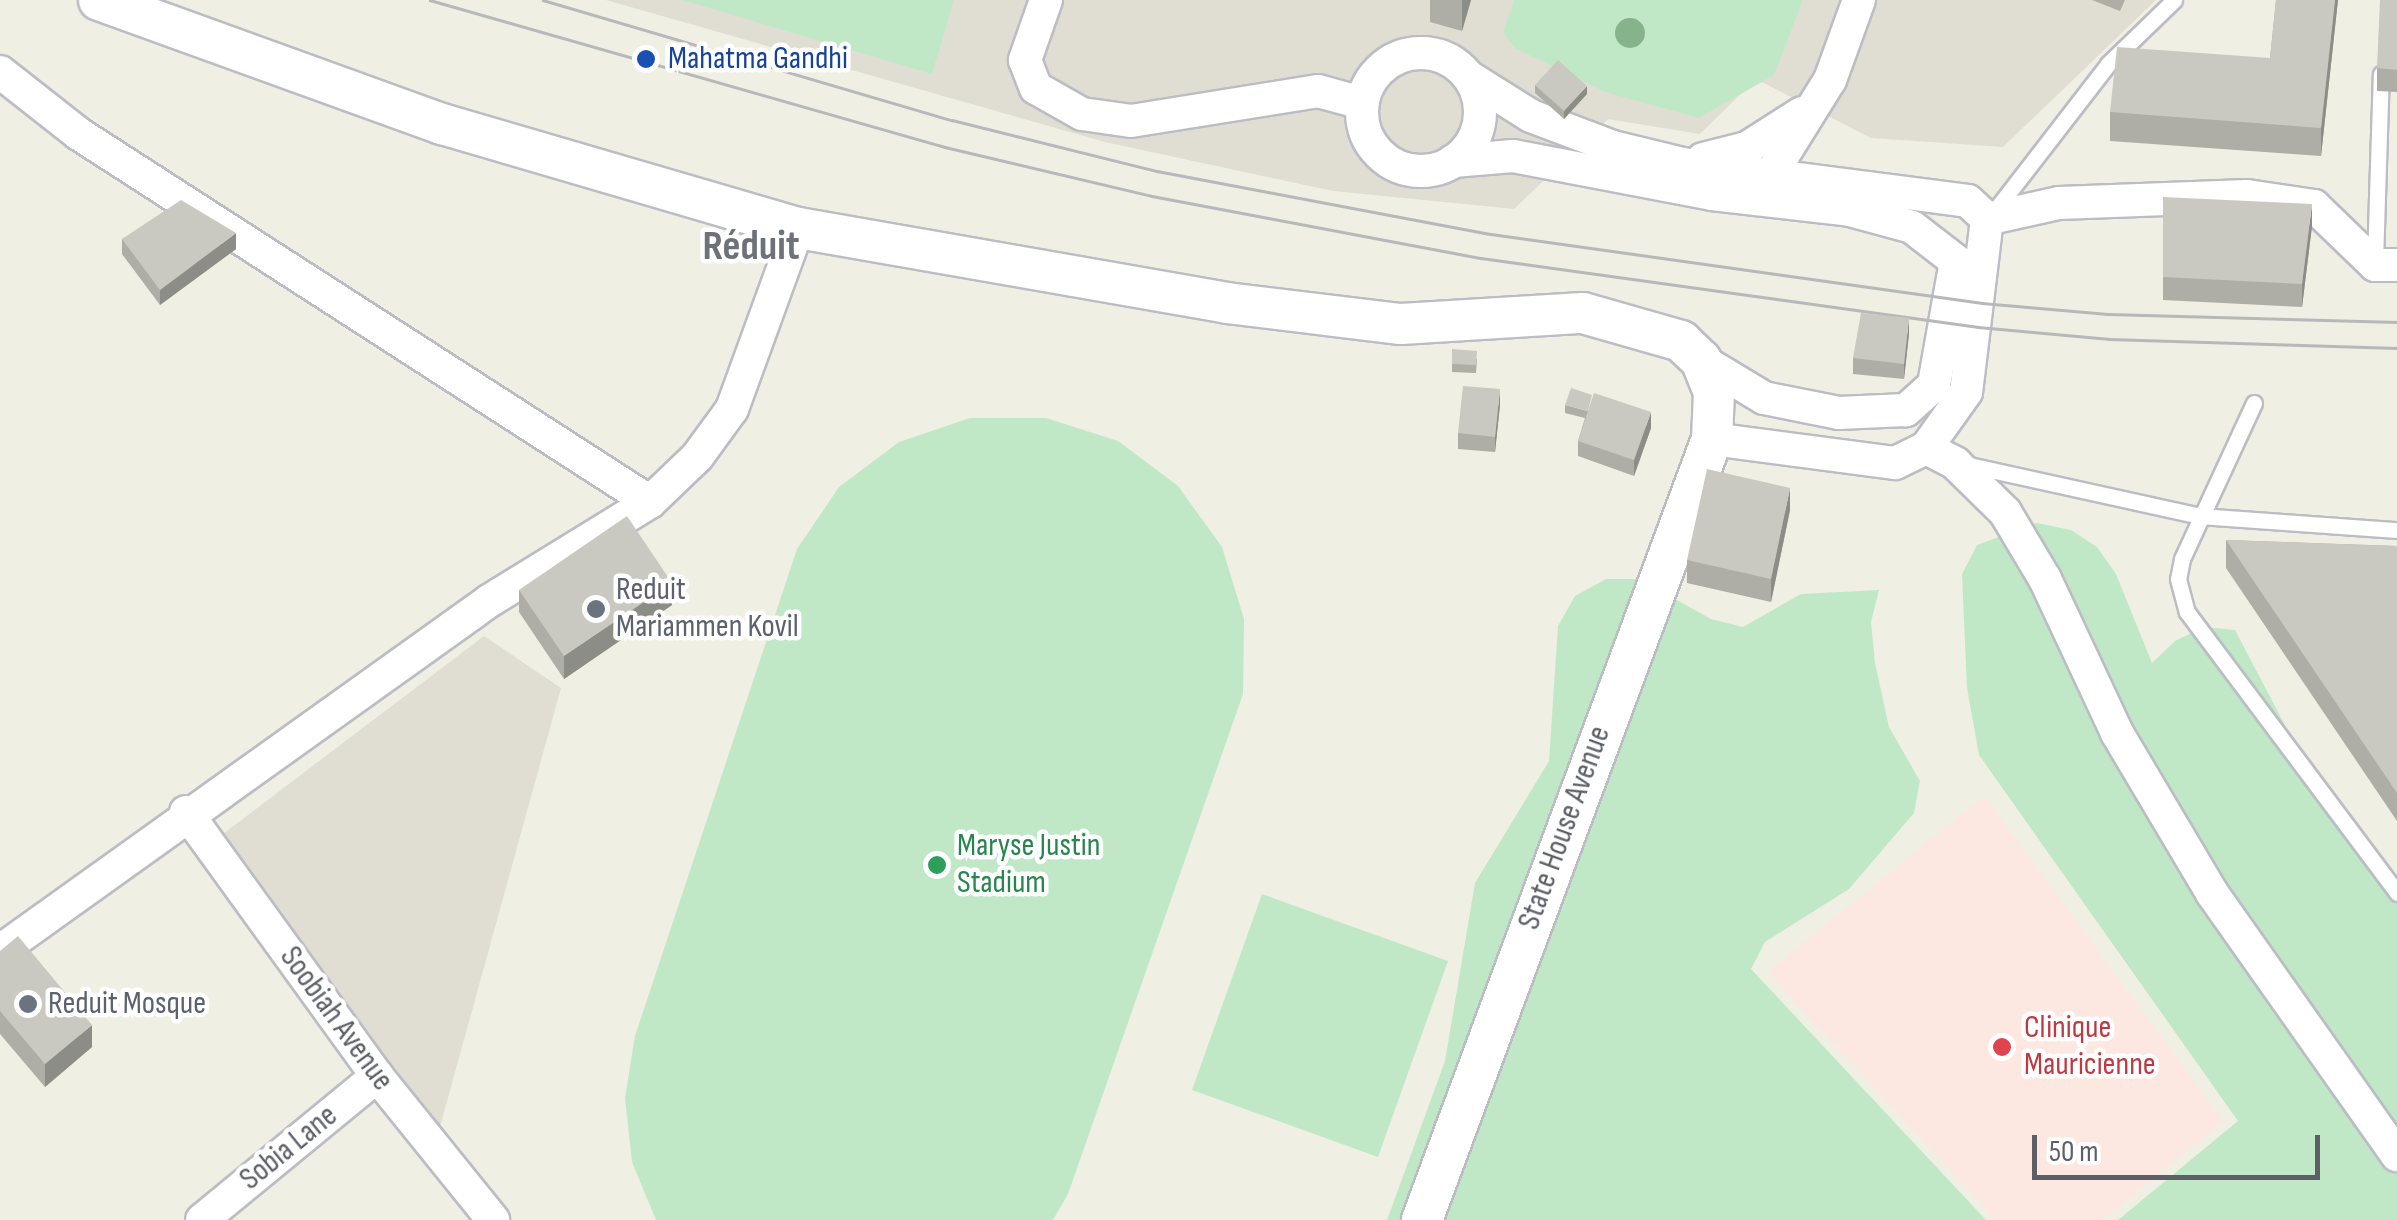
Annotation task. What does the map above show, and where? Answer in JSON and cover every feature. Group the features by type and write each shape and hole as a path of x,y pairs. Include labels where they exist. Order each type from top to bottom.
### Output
{"street":[{"path":"99,0 442,124 798,228 1137,291 1401,324 1584,313 1681,341 1701,360 1764,398 1838,413 1906,410 1934,385 1956,261 1912,227 1850,210 1712,194 1513,156 1453,161 1426,171 1387,161 1364,130 1362,103 1375,73 1409,53 1448,58 1468,76 1531,116 1613,148 1683,164 1968,202 1987,219"},
{"path":"1046,0 1026,60 1036,88 1082,114 1130,121 1318,91 1362,103"},
{"path":"1772,173 1842,56 1859,0"},
{"path":"0,72 80,134 650,502"},
{"path":"1453,161 1480,124 1468,76"},
{"path":"1683,164 1748,148 1817,100"},
{"path":"1987,219 2059,203 2248,196 2314,206 2386,265"},
{"path":"1941,455 1966,392 1987,219"},
{"path":"0,950 186,812 488,601 650,502 697,457 732,409 798,228"},
{"name":"State House Avenue","path":"1422,1220 1712,439 1714,392 1701,360"},
{"path":"1712,439 1895,463 1941,455"},
{"path":"1941,455 2006,512 2045,579 2116,732 2212,894 2397,1155"},
{"name":"Soobiah Avenue","path":"186,812 377,1076 493,1220"},
{"name":"Sobia Lane","path":"202,1220 377,1076"}],"lane":[{"path":"1987,219 2108,64 2174,0"},
{"path":"2382,57 2386,265"},
{"path":"2254,403 2200,516 2178,579 2187,612 2397,893"},
{"path":"1941,455 2200,516 2397,530"}],"shaded area":[{"path":"606,0 2156,0 2003,147 1871,138 1756,79 1700,134 1608,119 1514,209 1333,191 1105,142"},
{"path":"484,636 561,688 438,1134 219,837"},
{"name":"Clinique Mauricienne","path":"1984,796 2223,1121 2102,1220 1996,1220 1768,972"}],"green space":[{"path":"682,0 954,0 932,74"},
{"path":"1514,0 1803,0 1774,75 1699,118 1605,92 1515,48 1503,32"},
{"name":"Maryse Justin Stadium","path":"970,418 1046,418 1118,441 1178,486 1222,547 1244,619 1243,694 1068,1194 1053,1220 656,1220 632,1162 625,1098 635,1036 797,549 839,487 899,442"},
{"path":"2037,523 2071,530 2097,547 2116,574 2152,663 2175,641 2204,627 2235,630 2299,752 2397,881 2397,1220 2118,1220 2238,1121 1979,755 1967,688 1962,574 1977,545"},
{"path":"1606,579 1639,579 1711,619 1743,627 1801,594 1879,590 1871,622 1875,663 1889,727 1920,781 1914,813 1849,889 1765,942 1751,969 1986,1220 1387,1220 1445,1061 1475,883 1549,761 1558,626 1575,596"},
{"path":"1262,894 1448,961 1378,1157 1192,1090"}],"building":[{"path":"2276,0 2335,0 2321,128 2110,112 2117,47 2270,58"},
{"path":"2380,0 2397,0 2397,70 2377,68"},
{"path":"1558,60 1587,86 1564,111 1535,85"},
{"path":"2163,197 2312,204 2302,284 2163,277"},
{"path":"181,200 236,233 160,290 122,239"},
{"path":"1861,313 1909,318 1904,364 1853,358"},
{"path":"1452,349 1477,351 1476,365 1452,364"},
{"path":"1463,386 1500,389 1495,437 1458,433"},
{"path":"1571,388 1592,395 1588,411 1565,405"},
{"path":"1594,393 1651,412 1634,460 1578,441"},
{"path":"1707,469 1790,488 1771,579 1687,560"},
{"name":"Reduit Mariammen Kovil","path":"627,516 672,583 564,656 519,590"},
{"path":"2226,540 2397,546 2397,793"},
{"name":"Reduit Mosque","path":"18,936 92,1025 45,1064 0,1011 0,951"}],"tram line":[{"path":"430,0 945,147 1152,196 1481,258 1978,327 2109,339 2397,348"},
{"path":"543,0 952,120 1157,171 1484,233 1982,303 2108,314 2397,322"}],"place":[{"name":"Mahatma Gandhi","path":"646,59"},
{"name":"Reduit Mariammen Kovil","path":"596,609"},
{"name":"Maryse Justin Stadium","path":"937,865"},
{"name":"Reduit Mosque","path":"28,1004"},
{"name":"Clinique Mauricienne","path":"2002,1047"}],"district":[{"name":"Réduit","path":"751,247"}]}
